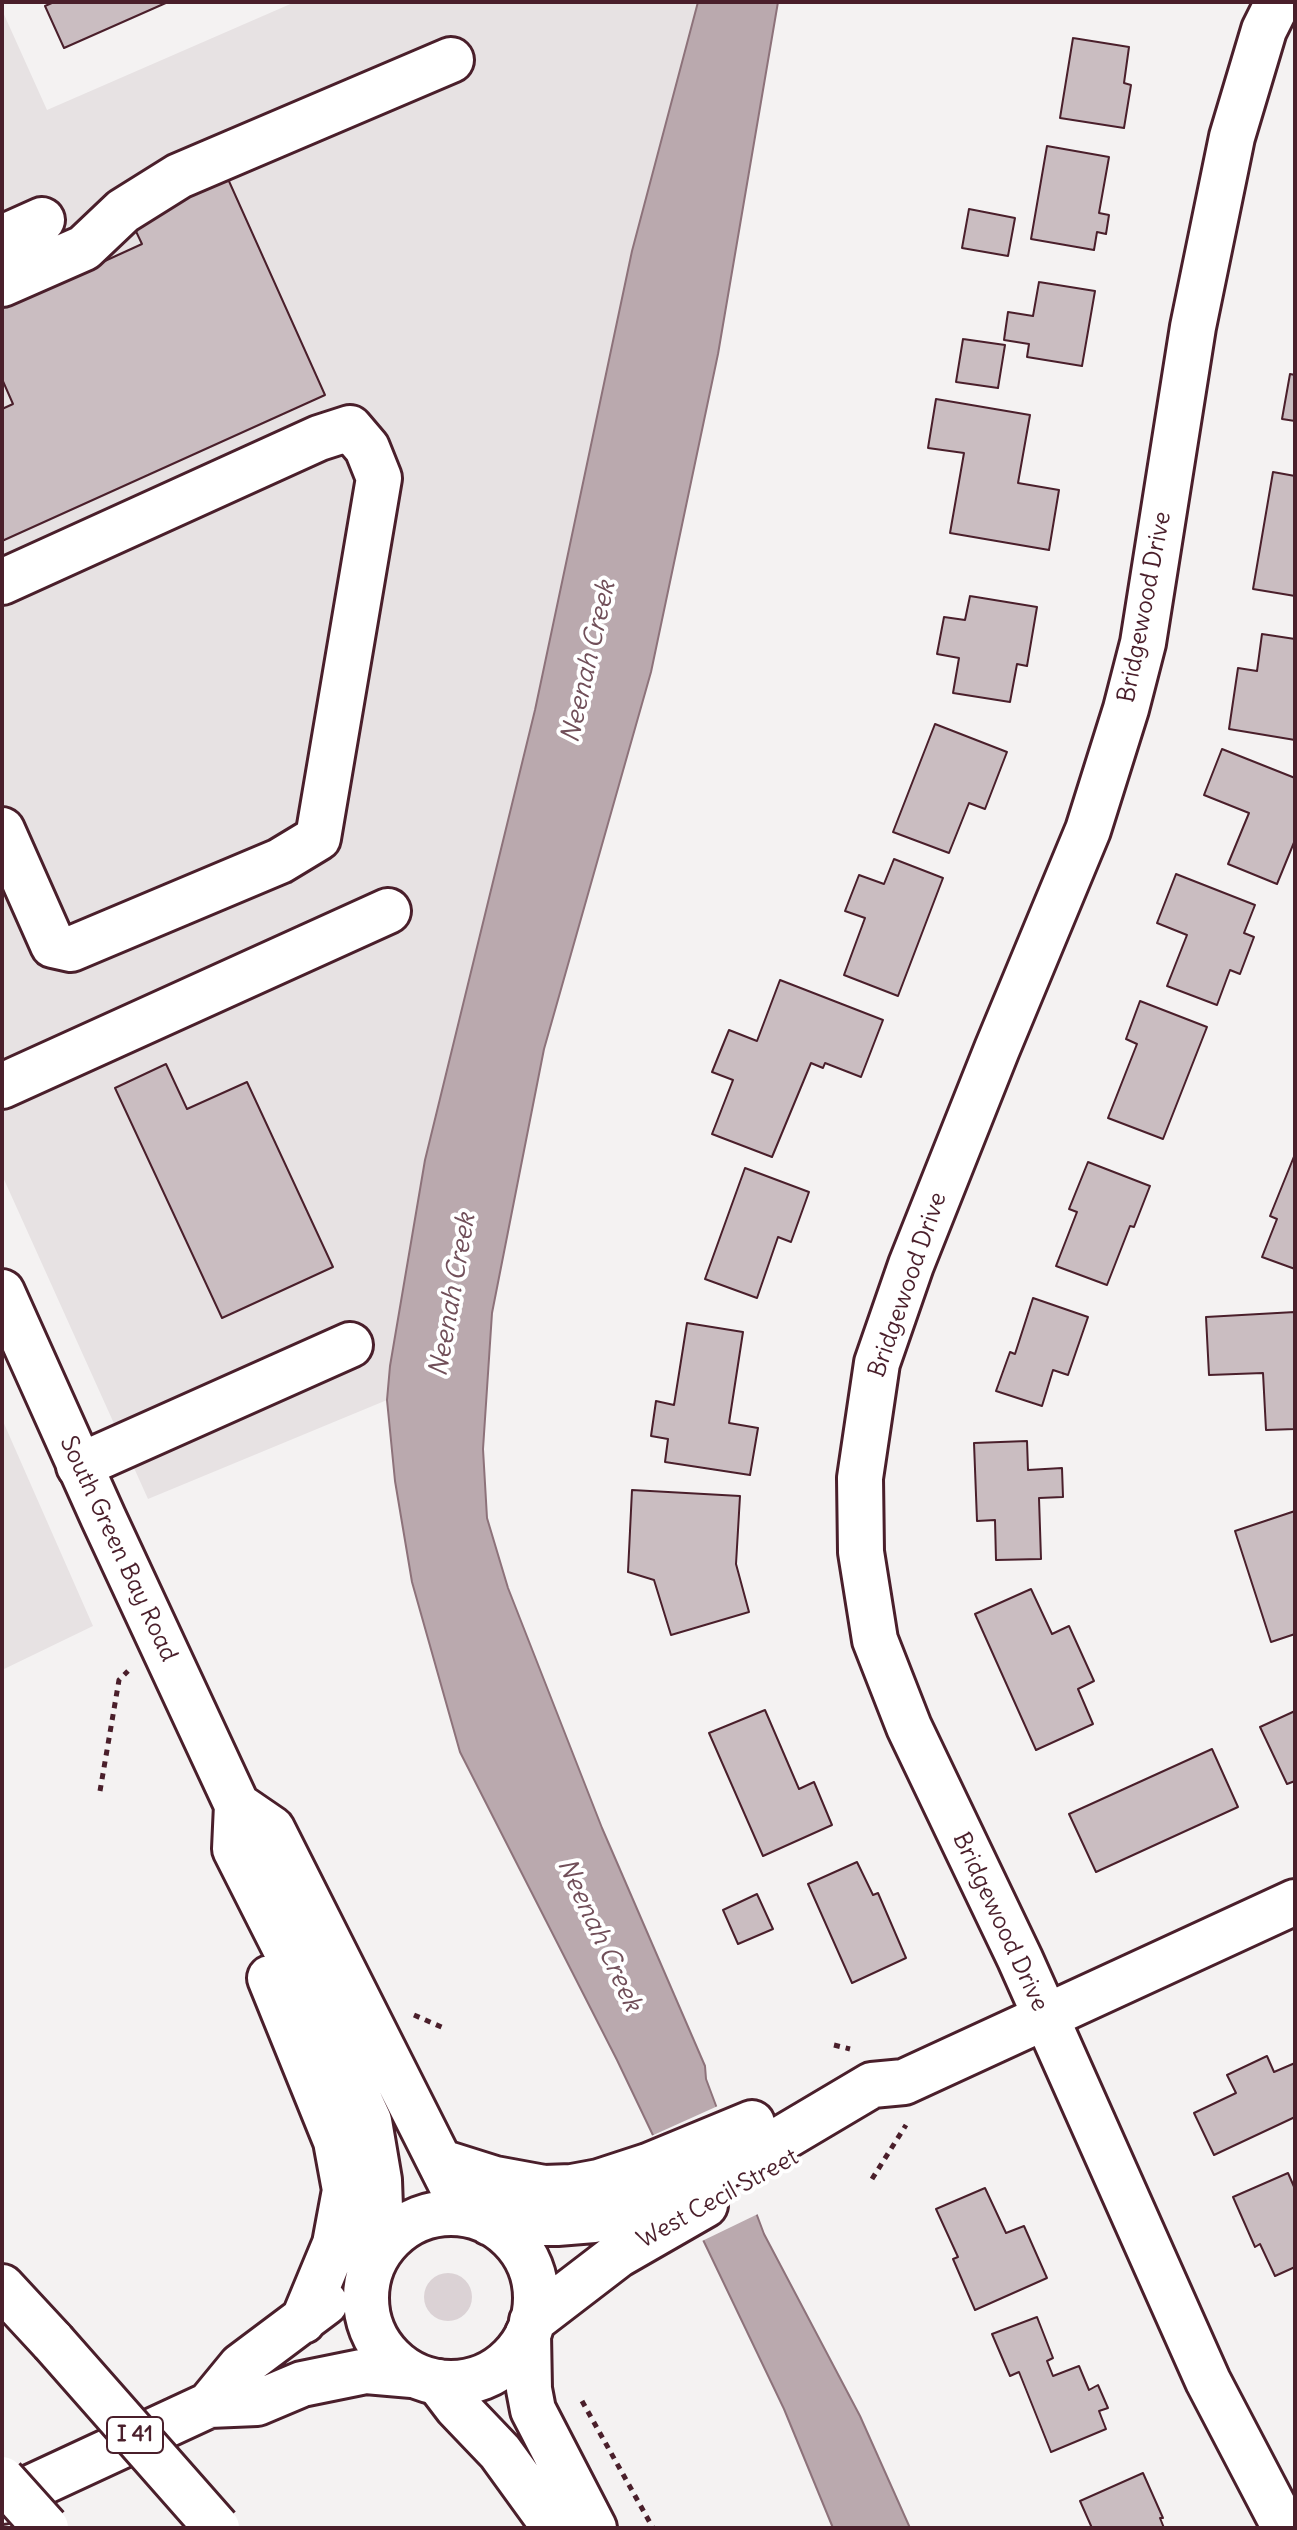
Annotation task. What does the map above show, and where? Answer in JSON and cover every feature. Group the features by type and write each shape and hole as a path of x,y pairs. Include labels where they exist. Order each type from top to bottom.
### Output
{"main road":[{"name":"Bridgewood Drive","path":"1278,2 1264,30 1232,137 1193,327 1143,643 1126,709 1088,830 911,1265 877,1363 860,1478 861,1552 875,1640 909,1727 1020,1959 1208,2381 1285,2528"},
{"path":"2,284 84,248 123,211 179,176 451,60"},
{"path":"2,238 42,220"},
{"path":"2,582 319,438 350,428 367,448 379,478 318,838 280,861 71,949 53,945 2,830"},
{"path":"2,1086 388,911"},
{"name":"South Green Bay Road","path":"2,1292 79,1466 237,1805 235,1849 339,2054 369,2121 379,2180 380,2208 371,2270"},
{"path":"79,1466 350,1345"},
{"path":"237,1805 272,1829 427,2140 478,2219"},
{"path":"235,1849 241,1896 250,1930 336,2141 345,2190 335,2244 303,2321"},
{"path":"441,2162 495,2179 544,2188 599,2182 661,2195 745,2155 825,2093 888,2083 1044,2017 1295,1902"},
{"name":"West Cecil Street","path":"478,2219 557,2223 594,2220 661,2195 745,2155"},
{"name":"West Cecil Street","path":"530,2328 618,2255 661,2195"},
{"path":"209,2405 241,2366 371,2270 393,2235 415,2221 440,2214 478,2219 511,2238 527,2259 535,2283 535,2309 530,2328 529,2389 533,2410 594,2528"},
{"path":"371,2270 366,2310 374,2336 390,2358 425,2378 500,2452 555,2528"},
{"name":"I 41","path":"2,2287 217,2528"},
{"path":"2,2501 209,2405 257,2403 302,2384 366,2371 466,2382 492,2373 513,2356 530,2328"},
{"path":"2,2479 46,2528"}],"path":[{"path":"100,1791 119,1680 160,1640"},
{"path":"582,2401 653,2528"}],"shaded area":[{"path":"295,2 698,2 632,251 535,710 425,1160 387,1400 148,1499 2,1175 2,10 47,110"},
{"path":"2,1419 93,1626 2,1670"},
{"path":"448,2273 457,2274 465,2280 471,2288 471,2306 465,2314 457,2320 448,2321 439,2320 431,2314 425,2306 424,2297 425,2288 431,2280 439,2274"}],"water":[{"name":"Neenah Creek","path":"698,2 778,2 718,354 651,672 544,1049 492,1313 483,1449 487,1518 508,1588 602,1828 705,2066 706,2079 764,2234 860,2416 910,2528 833,2528 784,2409 617,2060 460,1752 412,1582 395,1481 387,1400 425,1160 535,710 632,251"}],"pier":[{"path":"720,2105 760,2213 700,2242 649,2137"}],"building":[{"path":"54,2 168,2 64,48 45,6"},
{"path":"1073,38 1129,47 1124,83 1131,85 1124,128 1060,118"},
{"path":"1047,146 1109,157 1099,213 1109,215 1106,234 1097,232 1094,250 1031,239"},
{"path":"228,179 325,395 2,541 2,409 13,404 2,379 2,308 142,244 132,223"},
{"path":"969,209 1015,218 1008,256 962,248"},
{"path":"1039,282 1095,291 1082,366 1027,357 1029,344 1004,340 1008,312 1033,316"},
{"path":"963,339 1005,345 998,388 956,382"},
{"path":"1290,374 1295,375 1295,421 1282,419"},
{"path":"936,399 1030,415 1018,483 1059,490 1049,550 950,533 964,453 928,448"},
{"path":"1273,472 1295,476 1295,596 1253,589"},
{"path":"970,596 1037,607 1027,666 1017,664 1010,702 953,693 959,658 937,654 944,617 965,620"},
{"path":"1262,634 1295,639 1295,740 1229,729 1238,668 1257,671"},
{"path":"935,724 1007,752 985,809 969,803 949,853 893,832"},
{"path":"1222,749 1295,778 1295,840 1277,884 1228,864 1249,813 1204,795"},
{"path":"894,859 943,878 898,996 844,975 865,918 845,911 859,875 884,884"},
{"path":"1176,874 1255,905 1244,933 1254,937 1240,974 1230,970 1217,1005 1167,986 1187,935 1157,923"},
{"path":"780,980 883,1020 861,1077 825,1063 823,1068 811,1063 772,1157 712,1134 733,1080 712,1072 729,1030 757,1041"},
{"path":"1140,1001 1207,1027 1163,1139 1108,1118 1137,1044 1126,1039"},
{"path":"166,1064 187,1109 247,1082 333,1267 222,1318 115,1088"},
{"path":"1295,1154 1295,1269 1262,1257 1277,1219 1270,1216"},
{"path":"1088,1162 1150,1186 1134,1227 1130,1226 1107,1285 1056,1266 1077,1212 1069,1209"},
{"path":"745,1168 809,1192 791,1242 778,1237 757,1298 705,1279"},
{"path":"1033,1298 1088,1317 1068,1375 1053,1370 1042,1406 996,1391 1010,1352 1015,1354"},
{"path":"1295,1312 1295,1429 1266,1430 1263,1373 1209,1375 1206,1317"},
{"path":"687,1323 743,1332 729,1423 758,1428 750,1475 665,1462 668,1439 651,1436 656,1401 674,1405"},
{"path":"1027,1441 1028,1470 1062,1468 1063,1497 1039,1498 1041,1559 996,1560 995,1520 977,1521 974,1443"},
{"path":"632,1490 740,1496 736,1564 749,1612 671,1635 654,1580 628,1572"},
{"path":"1295,1511 1295,1634 1271,1642 1235,1531"},
{"path":"1031,1589 1052,1634 1069,1626 1094,1681 1078,1689 1093,1724 1036,1750 975,1614"},
{"path":"765,1710 799,1789 814,1782 832,1825 763,1856 709,1733"},
{"path":"1295,1711 1295,1781 1287,1784 1260,1727"},
{"path":"1212,1749 1238,1807 1096,1872 1069,1814"},
{"path":"857,1862 873,1895 878,1893 906,1958 852,1983 808,1884"},
{"path":"757,1894 773,1929 738,1944 723,1910"},
{"path":"1267,2056 1274,2072 1295,2063 1295,2117 1214,2155 1194,2113 1236,2093 1227,2075"},
{"path":"1288,2173 1295,2189 1295,2267 1275,2276 1260,2244 1255,2247 1233,2197"},
{"path":"985,2188 1006,2233 1024,2226 1047,2278 975,2310 953,2259 958,2257 936,2209"},
{"path":"1037,2317 1053,2358 1047,2361 1053,2376 1079,2366 1089,2390 1098,2385 1108,2408 1099,2411 1106,2429 1051,2452 1019,2372 1010,2376 992,2334"},
{"path":"1143,2473 1163,2518 1160,2518 1164,2528 1092,2528 1080,2501"}]}
